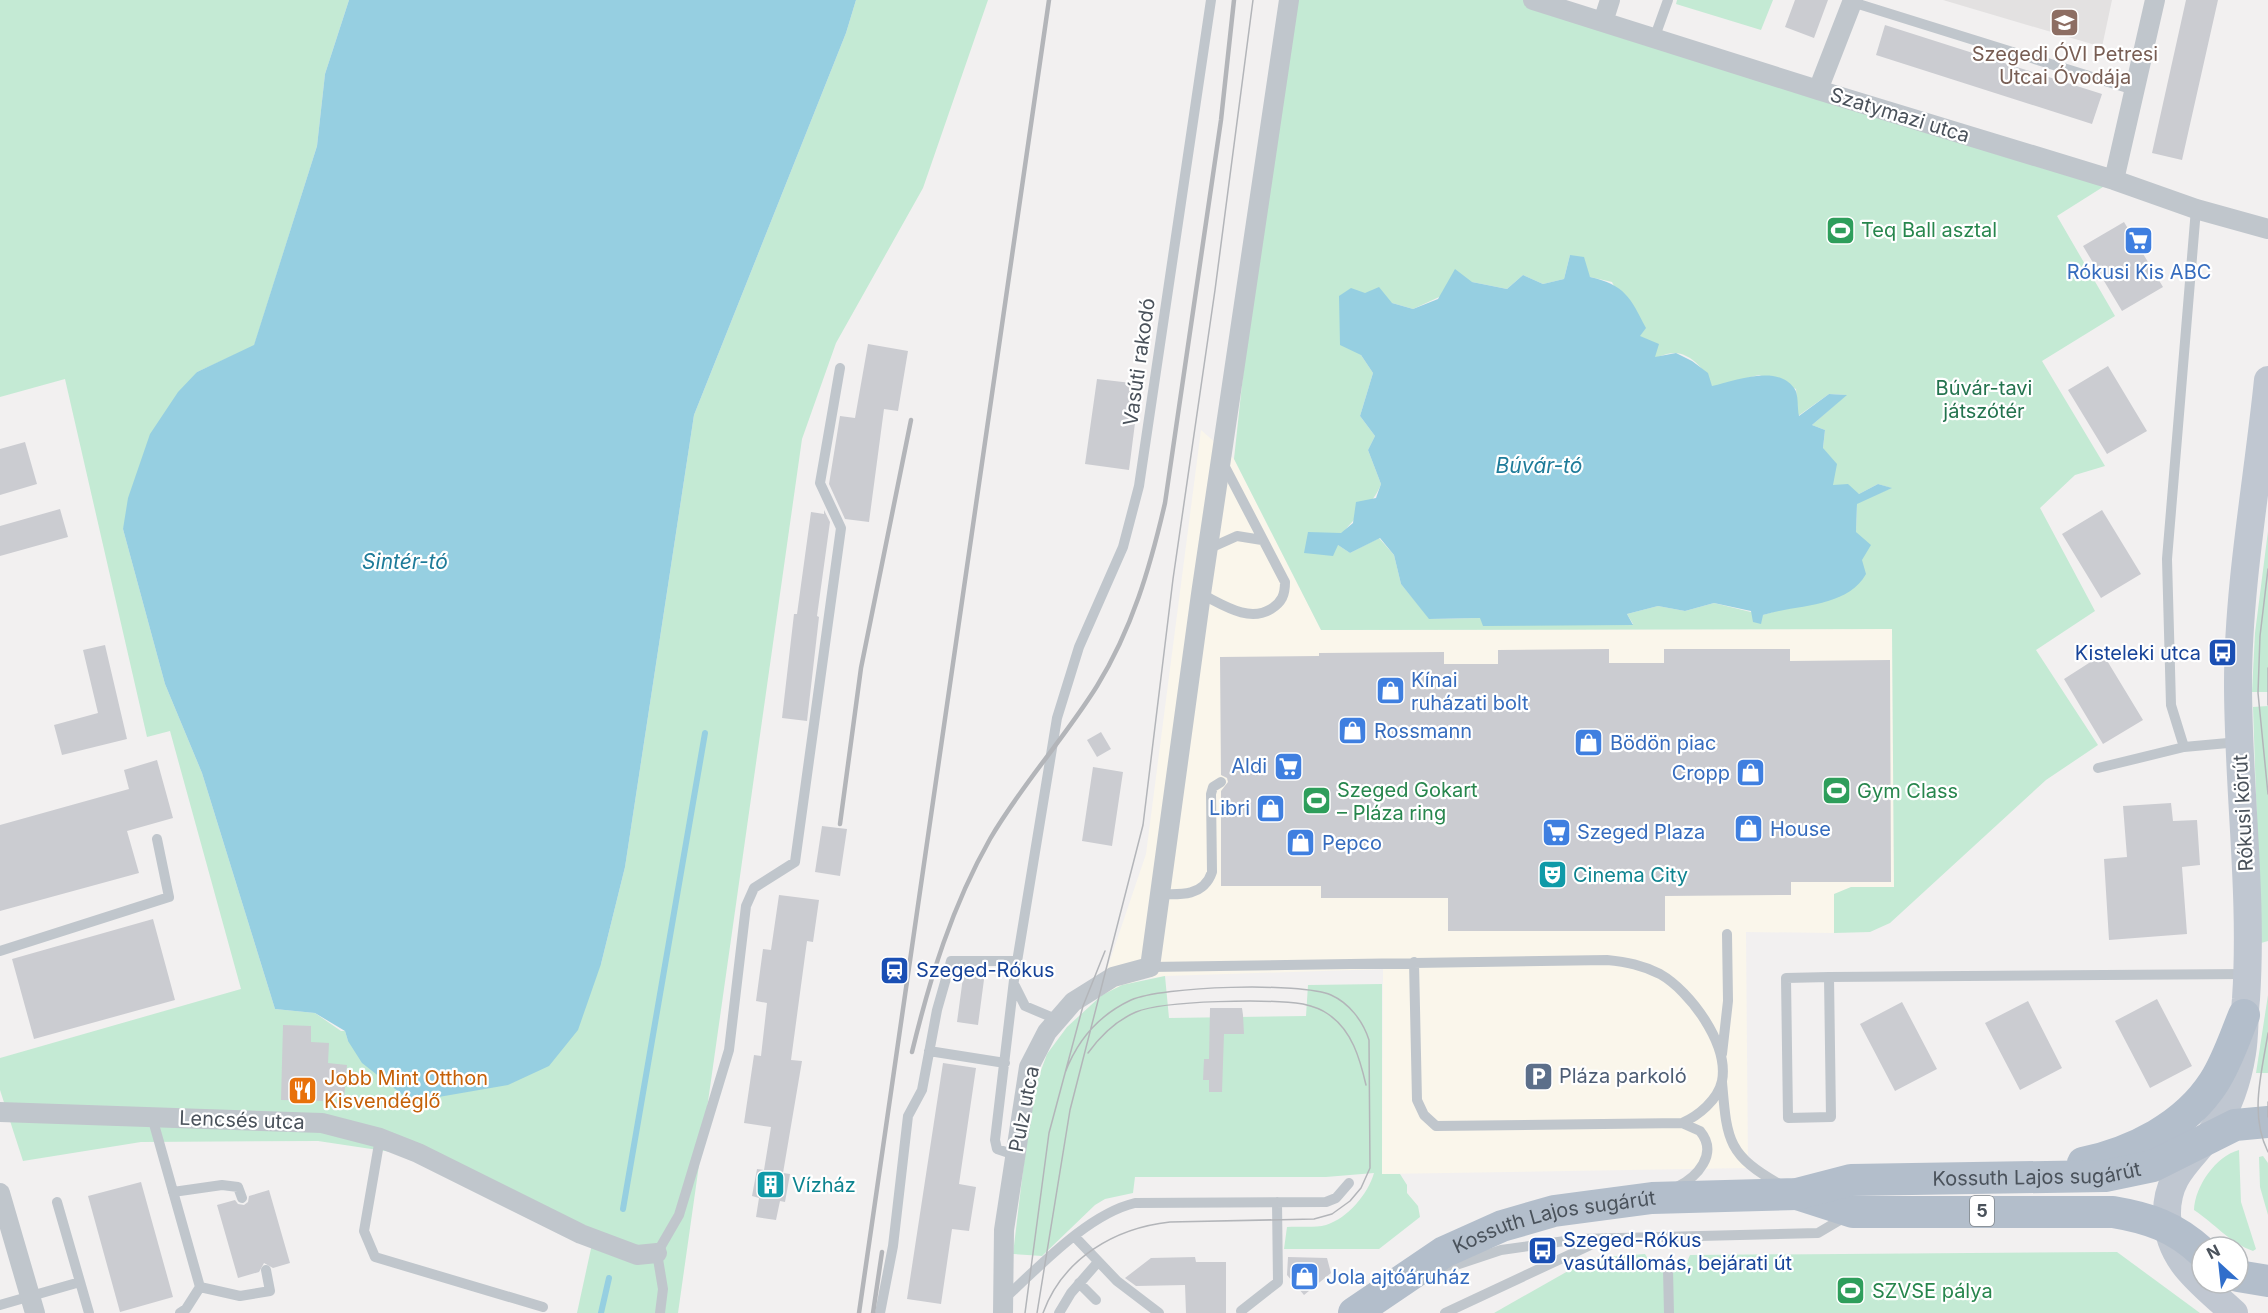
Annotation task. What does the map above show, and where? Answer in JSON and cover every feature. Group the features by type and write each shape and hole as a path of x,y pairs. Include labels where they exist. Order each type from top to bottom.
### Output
{"main road":[{"name":"Rókusi körút","path":"2168,1226 2168,1202 2176,1176 2183,1164 2215,1127 2228,1103 2242,1052 2247,974 2247,890 2238,684 2241,619 2268,380"},
{"path":"2012,1179 2114,1156 2149,1140 2178,1120 2214,1083 2244,1015"},
{"name":"Kossuth Lajos sugárút","path":"1359,1309 1413,1271 1476,1237 1526,1218 1583,1206 1652,1198 1797,1194 1851,1180 2012,1179 2124,1173 2153,1166 2235,1125 2258,1121 2268,1122"},
{"name":"Kossuth Lajos sugárút","path":"1797,1194 1853,1212 2089,1210 2140,1216 2168,1226 2190,1243"},
{"path":"2168,1226 2181,1263 2200,1285 2234,1313"},
{"path":"2250,1278 2268,1281"}],"street":[{"path":"1150,967 1201,594 1288,0"},
{"name":"Szatymazi utca","path":"1533,0 2114,180 2196,209 2268,229"},
{"path":"1602,22 1610,0"},
{"path":"2114,180 2155,0"},
{"path":"1818,90 1852,1"},
{"name":"Pulz utca","path":"1004,1306 1004,1230 1029,1067 1037,1048 1056,1019 1073,1002 1100,984 1126,972 1150,967"},
{"name":"Lencsés utca","path":"0,1112 322,1123 380,1138 418,1154 581,1234 637,1255 657,1253"},
{"path":"0,1193 32,1305"}],"lane":[{"name":"Vasúti rakodó","path":"1015,1155 1002,1152 996,1144 1014,980 1058,718 1079,647 1123,547 1139,486 1211,0"},
{"path":"1654,39 1668,0"},
{"path":"1852,1 2134,90"},
{"path":"2184,747 2171,705 2167,560 2196,209"},
{"path":"660,1313 663,1289 657,1253 679,1215 729,1050 746,906 754,888 795,862 841,528 820,483 840,368"},
{"path":"1201,594 1246,614 1263,614 1279,604 1285,594 1285,582 1222,462"},
{"path":"1208,549 1237,536 1262,540"},
{"path":"2098,768 2184,747 2239,742"},
{"path":"1160,894 1193,892 1209,882 1212,872 1211,794 1215,785 1221,782"},
{"path":"0,951 169,897 157,839"},
{"path":"1727,934 1728,1001 1721,1061 1725,1121 1735,1150 1758,1172 1797,1194"},
{"path":"1150,967 1607,960 1640,965 1662,975 1695,1004 1705,1020 1721,1061"},
{"path":"880,1313 893,1246 908,1116 922,1090 937,1010 951,961 1017,961"},
{"path":"1414,962 1417,1100 1424,1115 1436,1126 1682,1123 1691,1126 1704,1136 1706,1160 1693,1178 1652,1198"},
{"path":"1829,977 1831,1117 1788,1118 1786,978 1829,977 2247,974"},
{"path":"1014,980 1017,994 1025,1005 1056,1019"},
{"path":"929,1051 1005,1063"},
{"path":"1682,1123 1706,1107 1722,1080"},
{"path":"152,1117 200,1287 184,1312"},
{"path":"380,1138 364,1231 375,1257 543,1307"},
{"path":"1004,1306 1075,1237 1108,1212 1135,1203 1326,1202 1336,1198 1349,1183"},
{"path":"173,1192 222,1185 238,1187 242,1198"},
{"path":"57,1202 89,1313"},
{"path":"1241,1311 1278,1282 1277,1202"},
{"path":"1413,1271 1459,1264 1501,1250 1536,1244 1605,1238 1818,1233 1853,1212"},
{"path":"1075,1237 1117,1281 1159,1313"},
{"path":"1445,1313 1605,1238"},
{"path":"1059,1313 1079,1283 1098,1262"},
{"path":"1668,1269 1669,1313"},
{"path":"200,1287 240,1296 270,1291 266,1270"},
{"path":"0,1305 32,1305 80,1282"},
{"path":"1079,1283 1096,1300"}],"shaded area":[{"name":"Szegedi ÓVI Petresi Utcai Óvodája","path":"1943,0 2112,0 2102,47"},
{"path":"1201,430 1234,459 1321,630 1892,629 1894,887 1851,887 1835,894 1834,933 1746,932 1748,1168 1382,1174 1383,969 1165,976 1143,979 1102,995 1103,981 1146,854"}],"green space":[{"path":"0,0 349,0 325,74 317,146 254,346 197,372 123,529 165,684 202,773 275,1009 315,1013 341,1031 345,1031 348,1041 601,964 625,867 694,415 846,33 856,0 988,0 923,188 836,343 802,439 678,1313 577,1313 592,1244 398,1153 318,1141 141,1142 23,1161 0,1090 0,1058 241,989 170,731 147,737 65,379 0,397"},
{"name":"Búvár-tavi játszótér","path":"1289,0 1533,0 2114,180 2057,216 2115,316 2042,361 2105,466 2075,475 2040,508 2095,611 2036,650 2098,745 2046,780 1890,923 1870,932 1834,933 1834,894 1851,887 1894,887 1892,629 1321,630 1234,459 1272,106","holes":["1570,255 1590,277 1612,282 1639,336 1655,358 1674,353 1687,356 1703,370 1712,387 1759,375 1796,389 1798,416 1829,394 1846,395 1812,425 1825,430 1823,448 1833,485 1859,494 1878,484 1891,488 1857,503 1856,532 1861,561 1782,609 1763,615 1714,603 1685,611 1658,606 1627,614 1633,624 1481,618 1430,619 1401,584 1394,555 1379,538 1350,553 1338,545 1346,529 1371,501 1381,484 1368,450 1375,436 1360,416 1373,373 1361,355 1392,303 1413,309 1472,282 1507,289 1523,275 1543,284 1564,279"]},
{"path":"1677,0 1773,0 1761,30 1676,4"},
{"path":"2268,531 2268,692 2252,692 2255,633"},
{"path":"2268,706 2268,941 2261,943 2253,707"},
{"path":"1165,976 1169,1018 1306,1016 1308,985 1382,984 1382,1174 1400,1174 1407,1185 1407,1193 1418,1206 1420,1217 1379,1249 1284,1249 1287,1227 1322,1226 1334,1222 1362,1197 1374,1173 1326,1177 1135,1177 1133,1193 1105,1199 1095,1205 1042,1256 1013,1254 1032,1095 1047,1054 1067,1027 1102,995 1122,985"},
{"path":"2268,995 2268,1073 2256,1073"},
{"path":"2239,1150 2241,1202 2256,1249 2253,1251 2250,1250 2250,1235 2225,1235 2194,1210 2198,1191 2208,1173 2231,1153"},
{"path":"2263,1156 2268,1163 2268,1215 2260,1187 2259,1157"},
{"name":"SZVSE pálya","path":"2117,1252 2200,1313 1494,1313 1591,1258 1645,1254 1655,1270 1684,1269 1690,1255"}],"water":[{"name":"Sintér-tó","path":"349,0 856,0 846,33 694,415 625,867 601,964 578,1030 549,1066 508,1085 427,1099 404,1096 362,1063 348,1041 345,1031 315,1013 275,1009 202,773 165,684 123,529 128,498 150,434 178,392 197,372 254,345 317,146 325,74"},
{"name":"Búvár-tó","path":"1570,255 1584,257 1590,277 1619,288 1630,300 1646,328 1640,336 1659,344 1655,357 1676,353 1692,361 1708,373 1712,386 1755,376 1777,377 1787,381 1796,391 1799,416 1829,394 1847,395 1812,425 1825,430 1823,448 1837,464 1833,485 1848,484 1859,494 1878,484 1892,488 1857,504 1856,532 1871,545 1862,560 1866,574 1858,585 1834,599 1763,615 1761,624 1753,622 1751,611 1714,603 1685,611 1658,606 1627,614 1633,625 1483,626 1480,618 1429,619 1401,584 1394,555 1380,538 1350,553 1338,545 1333,556 1304,553 1308,532 1341,533 1353,523 1356,502 1376,498 1381,484 1368,450 1375,436 1360,416 1373,373 1361,355 1340,345 1339,296 1351,288 1365,293 1379,287 1392,303 1413,309 1438,299 1455,269 1472,282 1507,289 1523,275 1543,284 1564,279"}],"building":[{"path":"1795,0 1828,0 1814,38 1785,27"},
{"path":"2186,0 2218,0 2182,160 2152,153"},
{"path":"1885,25 2102,94 2092,124 1876,55"},
{"path":"2124,222 2163,287 2122,311 2083,246"},
{"path":"868,344 908,351 898,411 884,409 869,522 845,519 829,484 840,416 855,418"},
{"path":"2108,366 2147,431 2107,454 2068,390"},
{"path":"1097,379 1140,384 1129,470 1085,464"},
{"path":"25,442 37,484 0,495 0,449"},
{"path":"60,509 68,537 0,556 0,526"},
{"path":"824,510 830,522 817,616 819,617 807,721 782,718 794,614 797,614 811,512 824,514"},
{"path":"2102,510 2141,574 2101,598 2062,534"},
{"path":"105,645 127,739 62,755 54,725 98,713 83,650"},
{"name":"Szeged Plaza","path":"1609,649 1609,663 1664,663 1664,649 1790,649 1790,661 1890,660 1891,882 1791,882 1791,895 1665,896 1665,931 1448,931 1448,898 1321,898 1321,886 1221,886 1221,791 1228,782 1227,778 1221,775 1220,657 1444,652 1444,664 1498,664 1498,650"},
{"path":"2103,654 2143,720 2103,744 2064,679"},
{"path":"1101,732 1111,749 1097,757 1087,740"},
{"path":"157,760 173,818 127,831 139,873 0,911 0,825 129,789 124,770"},
{"path":"1093,767 1123,772 1112,846 1082,841"},
{"path":"2171,803 2173,821 2197,820 2200,865 2182,867 2187,934 2109,940 2104,859 2127,857 2123,806"},
{"path":"822,826 847,829 840,876 815,872"},
{"path":"779,895 819,900 813,942 807,941 791,1060 802,1061 783,1173 790,1174 785,1202 780,1201 776,1220 756,1217 759,1198 752,1196 757,1169 764,1170 771,1127 744,1123 754,1055 761,1056 767,1003 756,1001 763,949 771,950"},
{"path":"153,919 175,1000 34,1039 12,959"},
{"path":"964,970 985,972 978,1025 957,1022"},
{"path":"2157,999 2192,1066 2150,1088 2115,1021"},
{"path":"2028,1001 2062,1068 2020,1090 1985,1023"},
{"path":"1902,1002 1937,1069 1895,1091 1860,1024"},
{"path":"1210,1008 1242,1008 1243,1015 1244,1034 1224,1034 1222,1092 1209,1092 1209,1080 1203,1080 1204,1059 1209,1059"},
{"path":"283,1025 311,1026 311,1042 329,1043 328,1063 347,1065 344,1099 323,1097 323,1101 281,1100"},
{"path":"943,1063 976,1068 959,1184 976,1187 969,1231 952,1229 941,1304 907,1299"},
{"path":"141,1182 173,1297 120,1312 88,1196"},
{"path":"269,1190 290,1263 273,1268 264,1263 259,1272 238,1278 217,1205 235,1200 238,1204 244,1205 248,1202 249,1196"},
{"path":"1195,1257 1196,1262 1226,1262 1226,1313 1186,1313 1185,1285 1136,1286 1125,1278 1151,1258"},
{"path":"1288,1257 1327,1258 1331,1273 1304,1295 1287,1275"}],"waterway":[{"path":"623,1209 705,733"},
{"path":"601,1313 609,1278"}],"tram line":[{"path":"1037,1313 1070,1110 1143,825 1173,579 1215,290 1253,0"},
{"path":"2268,569 2260,636 2258,693 2268,794"},
{"path":"2268,668 2268,705"},
{"path":"1025,1313 1049,1133 1083,1006 1105,951"},
{"path":"1043,1313 1064,1276 1093,1249 1111,1239 1150,1225 1170,1222 1314,1219 1332,1214 1350,1201 1361,1188 1370,1168 1369,1040 1354,1013 1338,998 1331,995 1291,988 1262,987 1171,991 1147,995 1119,1006 1099,1021 1076,1050 1065,1073"},
{"path":"1088,1053 1103,1034 1115,1024 1136,1012 1150,1008 1193,1003 1288,1002 1303,1004 1325,1012 1343,1028 1358,1055 1366,1085"},
{"path":"2268,1033 2260,1078 2258,1108 2262,1138 2268,1152"},
{"path":"2268,1102 2268,1117"}],"railway":[{"path":"859,1313 1049,0"},
{"path":"912,1052 926,997 953,916 976,864 1002,819 1097,686 1120,642 1139,598 1165,503 1221,120 1234,0"},
{"path":"840,824 861,668 911,420"},
{"path":"873,1313 882,1252"}],"place":[{"name":"Szegedi ÓVI Petresi Utcai Óvodája","path":"2065,23"},
{"name":"Teq Ball asztal","path":"1840,230"},
{"name":"Rókusi Kis ABC","path":"2139,241"},
{"name":"Kisteleki utca","path":"2222,653"},
{"name":"Kínai ruházati bolt","path":"1390,691"},
{"name":"Rossmann","path":"1353,731"},
{"name":"Bödön piac","path":"1589,743"},
{"name":"Aldi","path":"1288,766"},
{"name":"Cropp","path":"1751,773"},
{"name":"Gym Class","path":"1836,791"},
{"name":"Szeged Gokart – Pláza ring","path":"1316,801"},
{"name":"Libri","path":"1271,808"},
{"name":"House","path":"1749,829"},
{"name":"Szeged Plaza","path":"1556,832"},
{"name":"Pepco","path":"1301,843"},
{"name":"Cinema City","path":"1552,875"},
{"name":"Szeged-Rókus","path":"895,970"},
{"name":"Pláza parkoló","path":"1538,1076"},
{"name":"Jobb Mint Otthon Kisvendéglő","path":"303,1090"},
{"name":"Vízház","path":"771,1185"},
{"name":"Szeged-Rókus vasútállomás, bejárati út","path":"1542,1251"},
{"name":"Jola ajtóáruház","path":"1305,1277"},
{"name":"SZVSE pálya","path":"1851,1291"}]}
